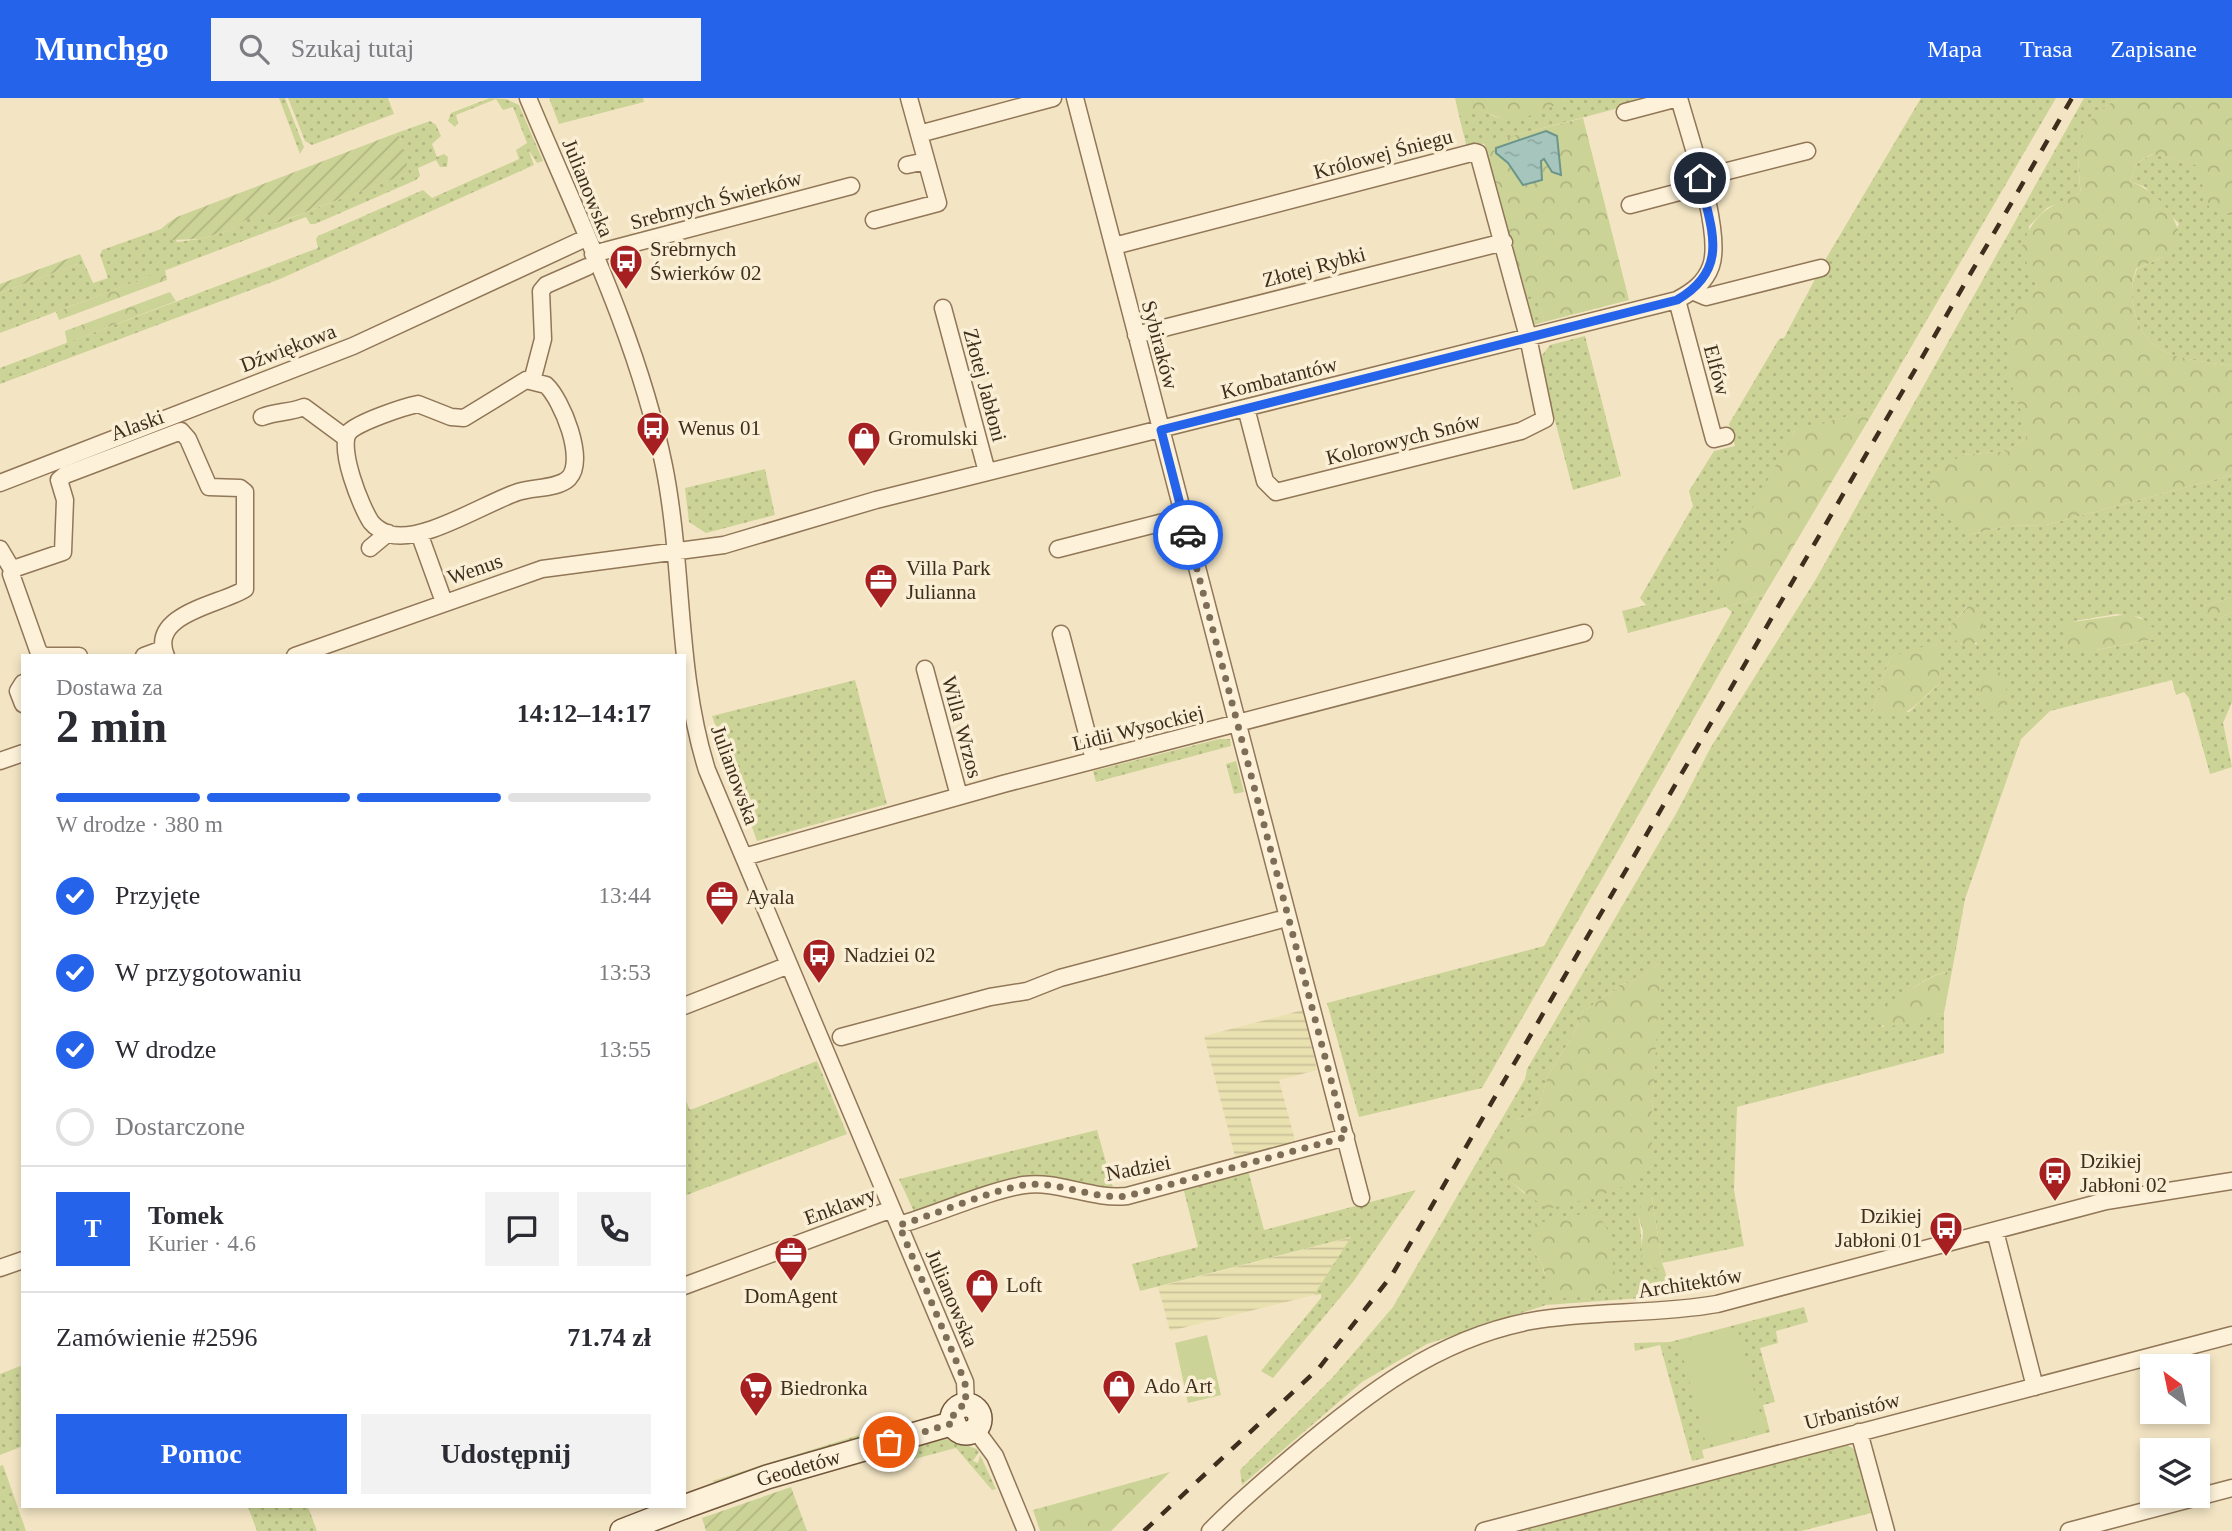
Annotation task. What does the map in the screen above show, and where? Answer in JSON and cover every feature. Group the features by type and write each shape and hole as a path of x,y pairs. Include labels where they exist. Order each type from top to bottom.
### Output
{"street":[{"name":"Julianowska","path":"528,98 586,238 590,261 629,344 653,419 671,506 694,720 707,770 965,1382 965,1419 991,1448 1026,1531"},
{"path":"874,220 938,203 909,98"},
{"path":"919,134 1053,98"},
{"name":"Sybiraków","path":"1075,98 1183,517 1240,725"},
{"path":"1625,112 1679,98"},
{"name":"Kombatantów","path":"676,552 764,535 876,500 1677,300 1692,291 1710,269 1714,244 1679,98"},
{"path":"1630,205 1807,151"},
{"name":"Królowej Śniegu","path":"1114,246 1475,152 1481,159 1528,337"},
{"path":"907,165 926,160"},
{"name":"Srebrnych Świerków","path":"532,381 543,339 541,291 546,285 590,261 851,186"},
{"name":"Dźwiękowa","path":"0,483 353,345 586,238"},
{"name":"Złotej Rybki","path":"1136,335 1504,242"},
{"path":"1692,291 1706,297 1821,268"},
{"name":"Elfów","path":"1677,300 1714,439 1726,436"},
{"name":"Złotej Jabłoni","path":"943,308 987,472"},
{"name":"Kolorowych Snów","path":"1246,408 1265,481 1271,491 1312,484 1521,431 1541,422 1546,416 1528,337"},
{"path":"532,381 551,390 567,421 575,461 570,477 558,484 519,492 419,533 388,533 375,526 365,509 345,453 346,438 358,426 418,404 451,418 464,418 514,385 532,381"},
{"path":"262,417 276,411 288,414 304,407 346,438"},
{"name":"Alaski","path":"13,571 63,552 65,500 59,486 65,475 181,431 209,487 240,488 245,492 245,589 181,616 172,625 165,652"},
{"path":"1058,549 1183,517"},
{"path":"370,548 388,533"},
{"path":"419,533 444,602"},
{"path":"0,549 13,571 12,578 38,654"},
{"name":"Wenus","path":"301,654 542,569 676,552"},
{"name":"Lidii Wysockiej","path":"744,857 1094,760 1240,725 1584,633"},
{"path":"1061,634 1094,760"},
{"name":"Willa Wrzos","path":"925,669 959,796"},
{"path":"1240,725 1361,1198"},
{"path":"0,761 21,754"},
{"path":"841,1037 990,997 1027,991 1060,978 1279,920"},
{"path":"686,1005 789,965"},
{"name":"Nadziei","path":"899,1225 1025,1185 1048,1186 1108,1198 1127,1196 1346,1137"},
{"name":"Architektów","path":"1210,1531 1373,1390 1426,1358 1467,1339 1511,1326 1564,1316 1668,1311 1717,1304 2106,1201 2232,1181"},
{"name":"Enklawy","path":"686,1285 892,1209"},
{"path":"1996,1231 2035,1387"},
{"path":"0,1268 21,1261"},
{"name":"Urbanistów","path":"1484,1531 2232,1335"},
{"name":"Geodetów","path":"686,1506 767,1477 965,1419"},
{"path":"1859,1432 1886,1531"},
{"path":"2069,1531 2232,1488"},
{"name":"Geodetów","path":"622,1531 681,1508"}],"shaded area":[{"path":"1303,1010 1317,1070 1279,1080 1296,1144 1236,1160 1204,1036"},
{"path":"1352,1237 1314,1295 1170,1331 1158,1287"}],"green space":[{"path":"279,98 285,98 304,147 300,154"},
{"path":"288,98 388,98 394,114 312,145 305,141"},
{"path":"490,98 506,99 519,105 543,161 537,163 528,149 534,165 280,279 0,384 0,368 318,248 318,236 423,190 432,198 519,159 516,150 527,143 513,107 503,110 496,99 456,115 458,123 455,127 448,121 451,113"},
{"path":"549,98 643,98 644,102 559,124"},
{"path":"1455,98 1566,98 1537,113 1511,120 1478,111 1459,116"},
{"path":"1566,98 1657,98 1467,148 1459,116 1479,110 1495,117 1516,117"},
{"path":"1921,98 2056,98 1875,409 1794,431 1726,607 1628,633 1622,611 1646,605 1640,598 1693,506 1689,491 1714,451 1735,446 1729,424 1779,339 1784,338 1824,262"},
{"path":"2084,98 2121,98 2097,114 2083,137 2079,164 2081,193 2047,208 2029,226 2032,275 2037,288 2030,299 2018,308 2012,385 2025,415 2026,438 2007,451 1961,455 1969,535 2007,526 2046,525 2232,475 2232,597 2204,606 2218,619 2232,612 2232,702 2223,723 2232,767 2210,774 2189,698 2184,692 2176,695 2172,680 2050,711 2021,739 1965,899 1952,971 1929,978 1910,991 1881,1027 1944,1013 1944,1053 1737,1107 1734,1190 1744,1246 1662,1263 1652,1197 1638,1215 1643,1252 1647,1265 1666,1274 1668,1296 1546,1305 1427,1344 1362,1382 1242,1485 1240,1470 1333,1377 1393,1307 1525,1079 1527,1069 1677,812 1711,747 1816,579","holes":["1967,606 1977,644 1961,644 1949,628","2117,614 2140,617 2155,630 2155,639 2097,650 2074,621","1939,644 1939,684 1909,712 1872,713 1890,658","1660,963 1652,1166 1524,1193 1511,1182 1516,1120 1533,1114 1540,1104 1548,1075 1572,1037 1583,1012 1620,985 1631,982","1611,1252 1610,1267 1544,1274 1535,1253"]},
{"path":"2121,98 2232,98 2232,216 2210,210 2196,165 2152,154 2137,163 2130,181 2157,197 2164,205 2175,222 2180,242 2163,257 2136,269 2132,293 2136,317 2151,342 2162,350 2188,359 2232,366 2232,475 2046,525 2007,526 1969,535 1947,518 1936,505 1930,490 1930,480 1961,455 2007,451 2026,438 2012,385 2011,334 2018,308 2037,288 2021,249 2031,227 2043,213 2059,202 2081,193 2079,163 2083,136 2096,115"},
{"path":"1583,118 1629,300 1544,322 1537,295 1523,298 1484,143"},
{"path":"430,121 436,125 441,136 432,144 437,157 444,154 448,157 447,167 440,167 436,160 418,168 420,176 416,180 315,224 310,224 306,217 0,333 0,293 80,263 80,254 93,283 108,278 100,255 102,250 161,229 168,223 177,242 200,239 234,229 236,224 269,209 275,224 408,173 400,137 394,134"},
{"path":"394,134 400,137 409,173 274,224 268,210 237,224 234,229 200,239 169,240 168,223 177,217"},
{"path":"2153,154 2197,165 2210,209 2232,216 2232,366 2188,359 2162,350 2151,342 2136,317 2132,293 2137,269 2163,257 2179,224 2145,187 2130,181 2137,163"},
{"path":"80,254 80,263 0,293 0,284"},
{"path":"165,270 167,280 59,320 56,312"},
{"path":"170,292 176,301 67,343 65,331"},
{"path":"1537,294 1544,322 1530,326 1523,298"},
{"path":"1585,336 1621,476 1573,490 1539,359 1550,345"},
{"path":"1875,409 1765,594 1726,607 1714,578 1795,430"},
{"path":"765,469 775,515 706,533 689,522 685,488"},
{"path":"1765,594 1482,1088 1359,1117 1327,1003 1544,946 1732,612 1726,607"},
{"path":"2232,597 2232,612 2218,619 2205,612 2204,606"},
{"path":"1968,606 1982,607 1984,640 1967,646 1956,641 1949,627"},
{"path":"2129,614 2146,621 2155,630 2155,639 2074,654 2063,639 2065,623"},
{"path":"1939,644 1939,684 1902,714 1884,716 1872,713 1890,658 1912,649"},
{"path":"1994,671 2004,674 2007,681 2005,711 1990,713 1979,694 1986,675"},
{"path":"855,680 887,804 757,841 712,716"},
{"path":"1219,739 1230,739 1231,746 1096,782 1093,771"},
{"path":"1236,761 1244,792 1234,794 1226,764"},
{"path":"1661,962 1652,1114 1652,1166 1631,1183 1617,1189 1547,1209 1492,1168 1490,1163 1516,1120 1533,1114 1540,1104 1548,1075 1572,1037 1583,1012 1620,985 1631,982"},
{"path":"1952,971 1944,1013 1888,1027 1875,1023 1876,1011 1931,977"},
{"path":"817,1061 847,1134 686,1195 686,1101 690,1110"},
{"path":"1097,1130 1114,1191 1027,1178 916,1216 899,1179"},
{"path":"1248,1170 1264,1230 1416,1190 1353,1282 1273,1378 1261,1371 1321,1298 1321,1294 1314,1295 1351,1237 1140,1291 1132,1264 1198,1247 1183,1187"},
{"path":"1652,1197 1666,1274 1647,1265 1641,1256 1643,1231 1638,1215 1642,1202"},
{"path":"1592,1212 1607,1228 1619,1286 1560,1299 1550,1291 1543,1267 1531,1245 1533,1224"},
{"path":"1804,1307 1808,1322 1776,1331 1778,1343 1760,1348 1775,1402 1763,1405 1770,1432 1702,1450 1704,1458 1692,1461 1660,1345 1635,1351 1634,1343 1670,1342"},
{"path":"1737,1327 1764,1428 1706,1444 1679,1343"},
{"path":"1207,1335 1221,1395 1188,1403 1175,1343"},
{"path":"21,1366 21,1447 0,1455 0,1374"},
{"path":"882,1433 717,1483 712,1481 862,1434"},
{"path":"946,1439 977,1449 979,1452 973,1461 978,1463 980,1455 996,1489 992,1490 956,1448 899,1463 899,1451"},
{"path":"1847,1445 1854,1449 1871,1513 1801,1531 1521,1531 1774,1461 1778,1463"},
{"path":"3,1465 26,1531 0,1531 0,1466"},
{"path":"1170,1472 1111,1531 1040,1531 1033,1510"},
{"path":"791,1487 807,1531 706,1531 702,1518"},
{"path":"248,1508 308,1508 317,1531 257,1531"}],"water":[{"path":"1546,131 1557,136 1561,175 1552,172 1544,159 1541,161 1542,180 1523,185 1508,163 1496,153 1496,148"}],"railway":[{"path":"1144,1531 1319,1368 1392,1275 2072,98"}],"way so far":[{"path":"889,1442 954,1423 953,1415 958,1408 966,1405 967,1394 965,1382 899,1225 1025,1185 1048,1186 1108,1198 1127,1196 1346,1137 1188,535"}],"place":[{"name":"Srebrnych Świerków 02","path":"626,291"},
{"name":"Wenus 01","path":"653,458"},
{"name":"Gromulski","path":"864,468"},
{"name":"Villa Park Julianna","path":"881,610"},
{"name":"Ayala","path":"722,927"},
{"name":"Nadziei 02","path":"819,985"},
{"name":"Dzikiej Jabłoni 02","path":"2055,1203"},
{"name":"Dzikiej Jabłoni 01","path":"1946,1258"},
{"name":"DomAgent","path":"791,1283"},
{"name":"Loft","path":"982,1315"},
{"name":"Ado Art","path":"1119,1416"},
{"name":"Biedronka","path":"756,1418"}],"route":[{"path":"1188,535 1161,430 1677,300 1699,285 1712,262 1714,244 1700,178"}]}
